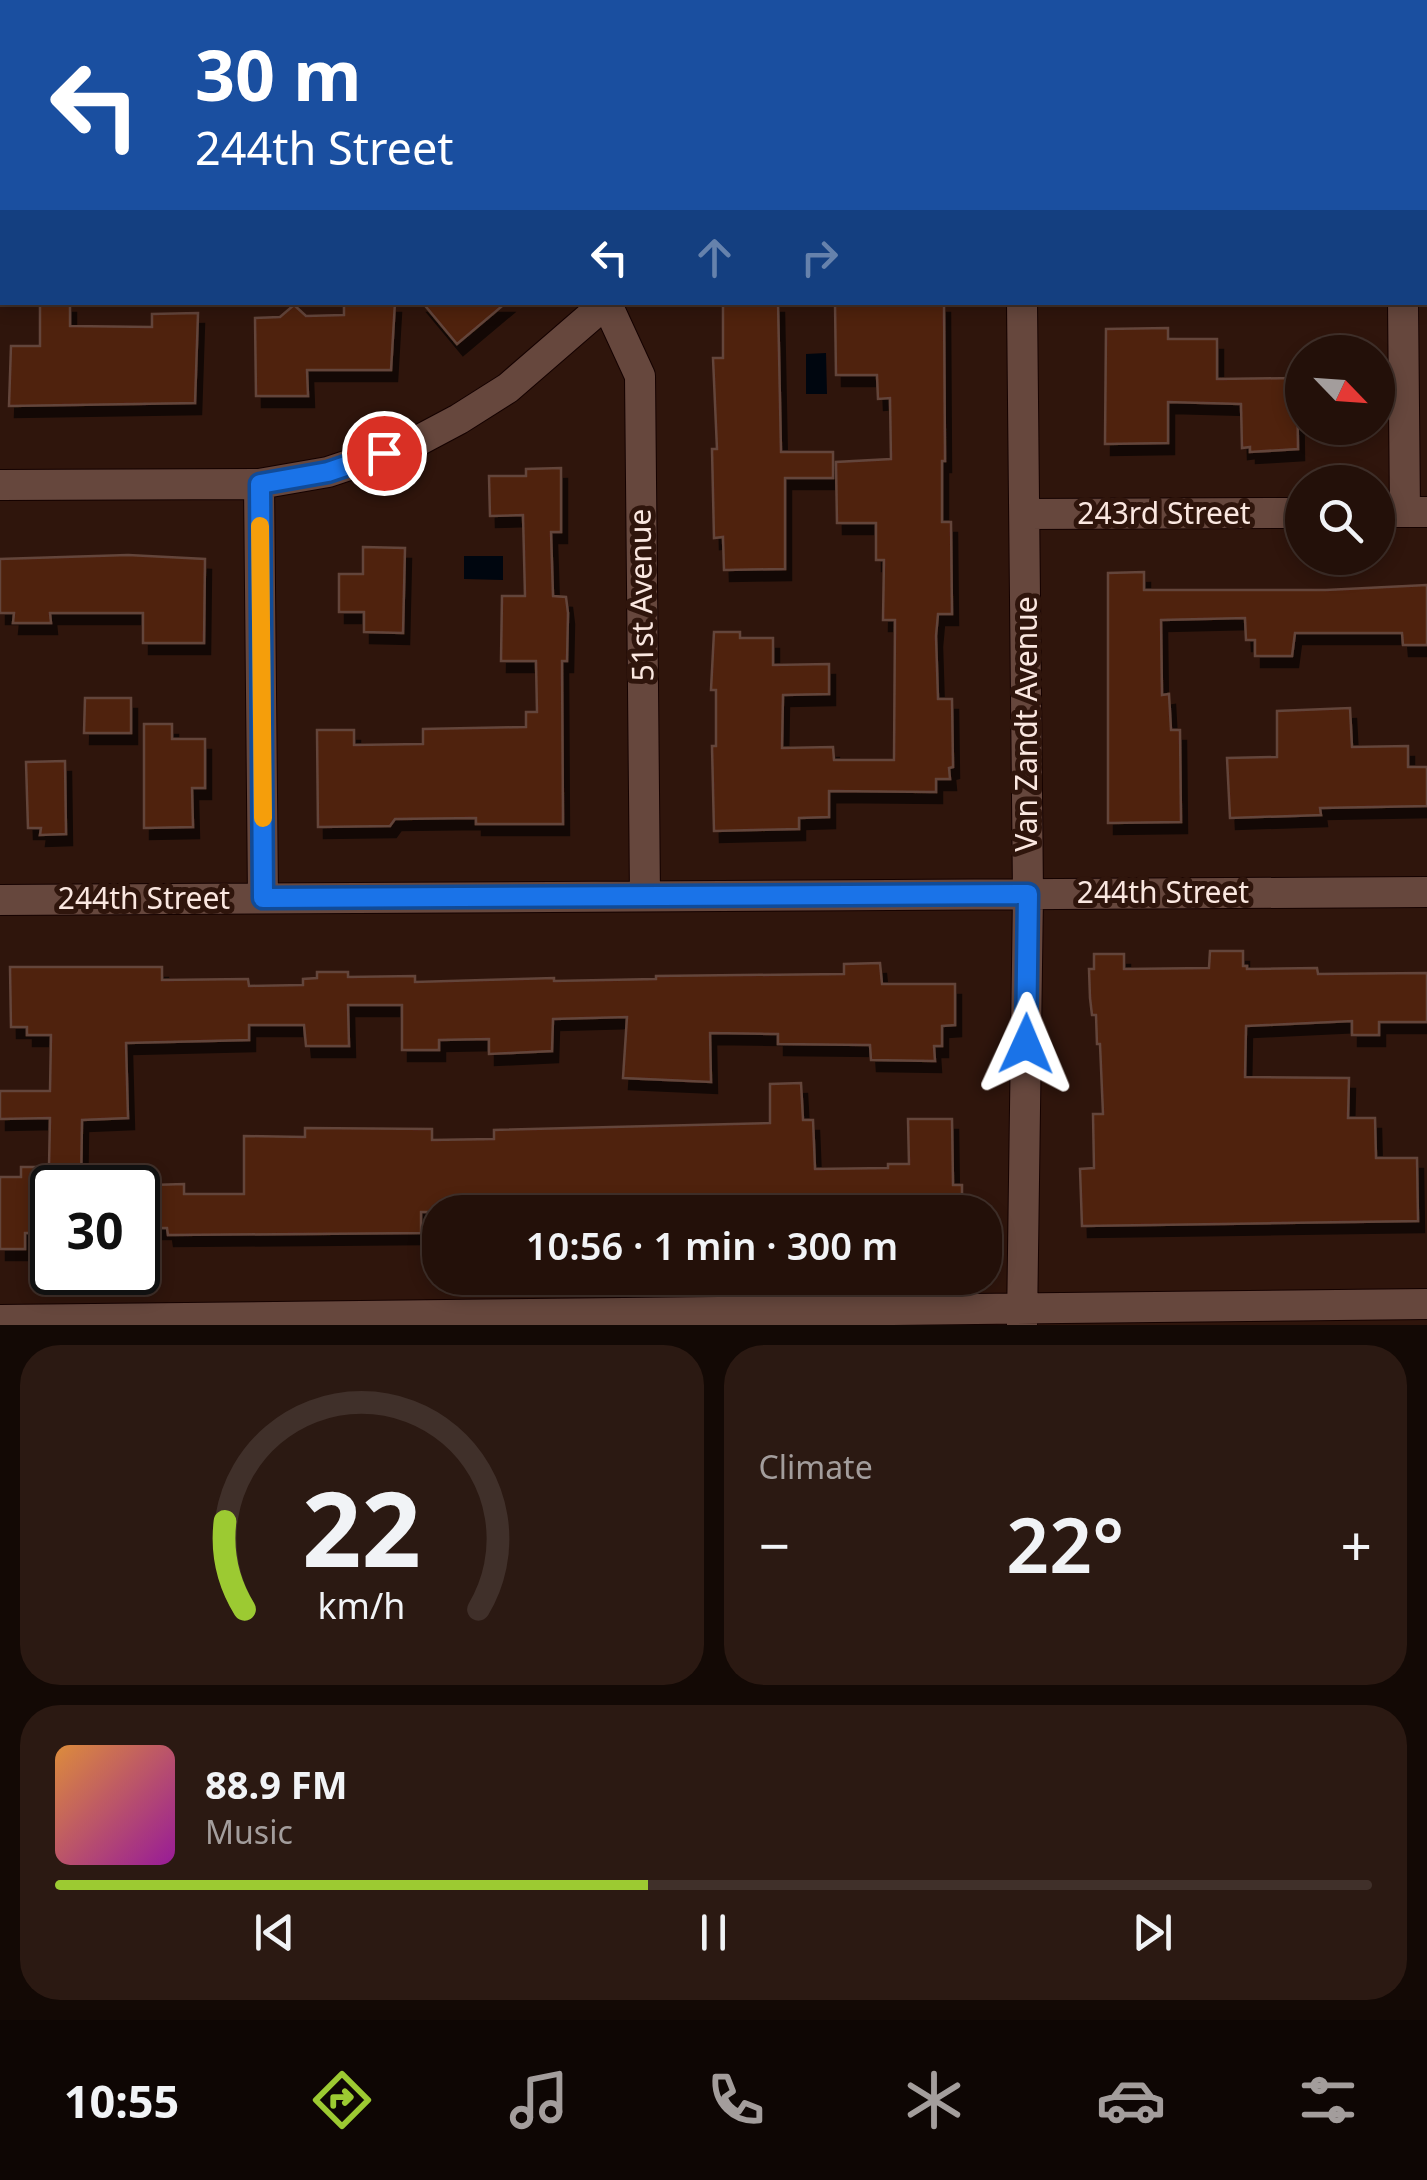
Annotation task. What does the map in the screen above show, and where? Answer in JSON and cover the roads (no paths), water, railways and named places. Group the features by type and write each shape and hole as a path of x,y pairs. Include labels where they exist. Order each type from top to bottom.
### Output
{"street":[{"path":"0,485 260,484 328,472 412,444 460,420 508,388 604,305"},
{"name":"51st Avenue","path":"605,305 640,376 644,896"},
{"name":"Van Zandt Avenue","path":"1022,305 1028,894 1022,1316"},
{"path":"1403,305 1403,512"},
{"path":"260,484 263,898"},
{"name":"243rd Street","path":"1026,514 1285,513"},
{"name":"244th Street","path":"0,900 1427,892"},
{"path":"0,1320 1022,1316 1427,1304"}]}
